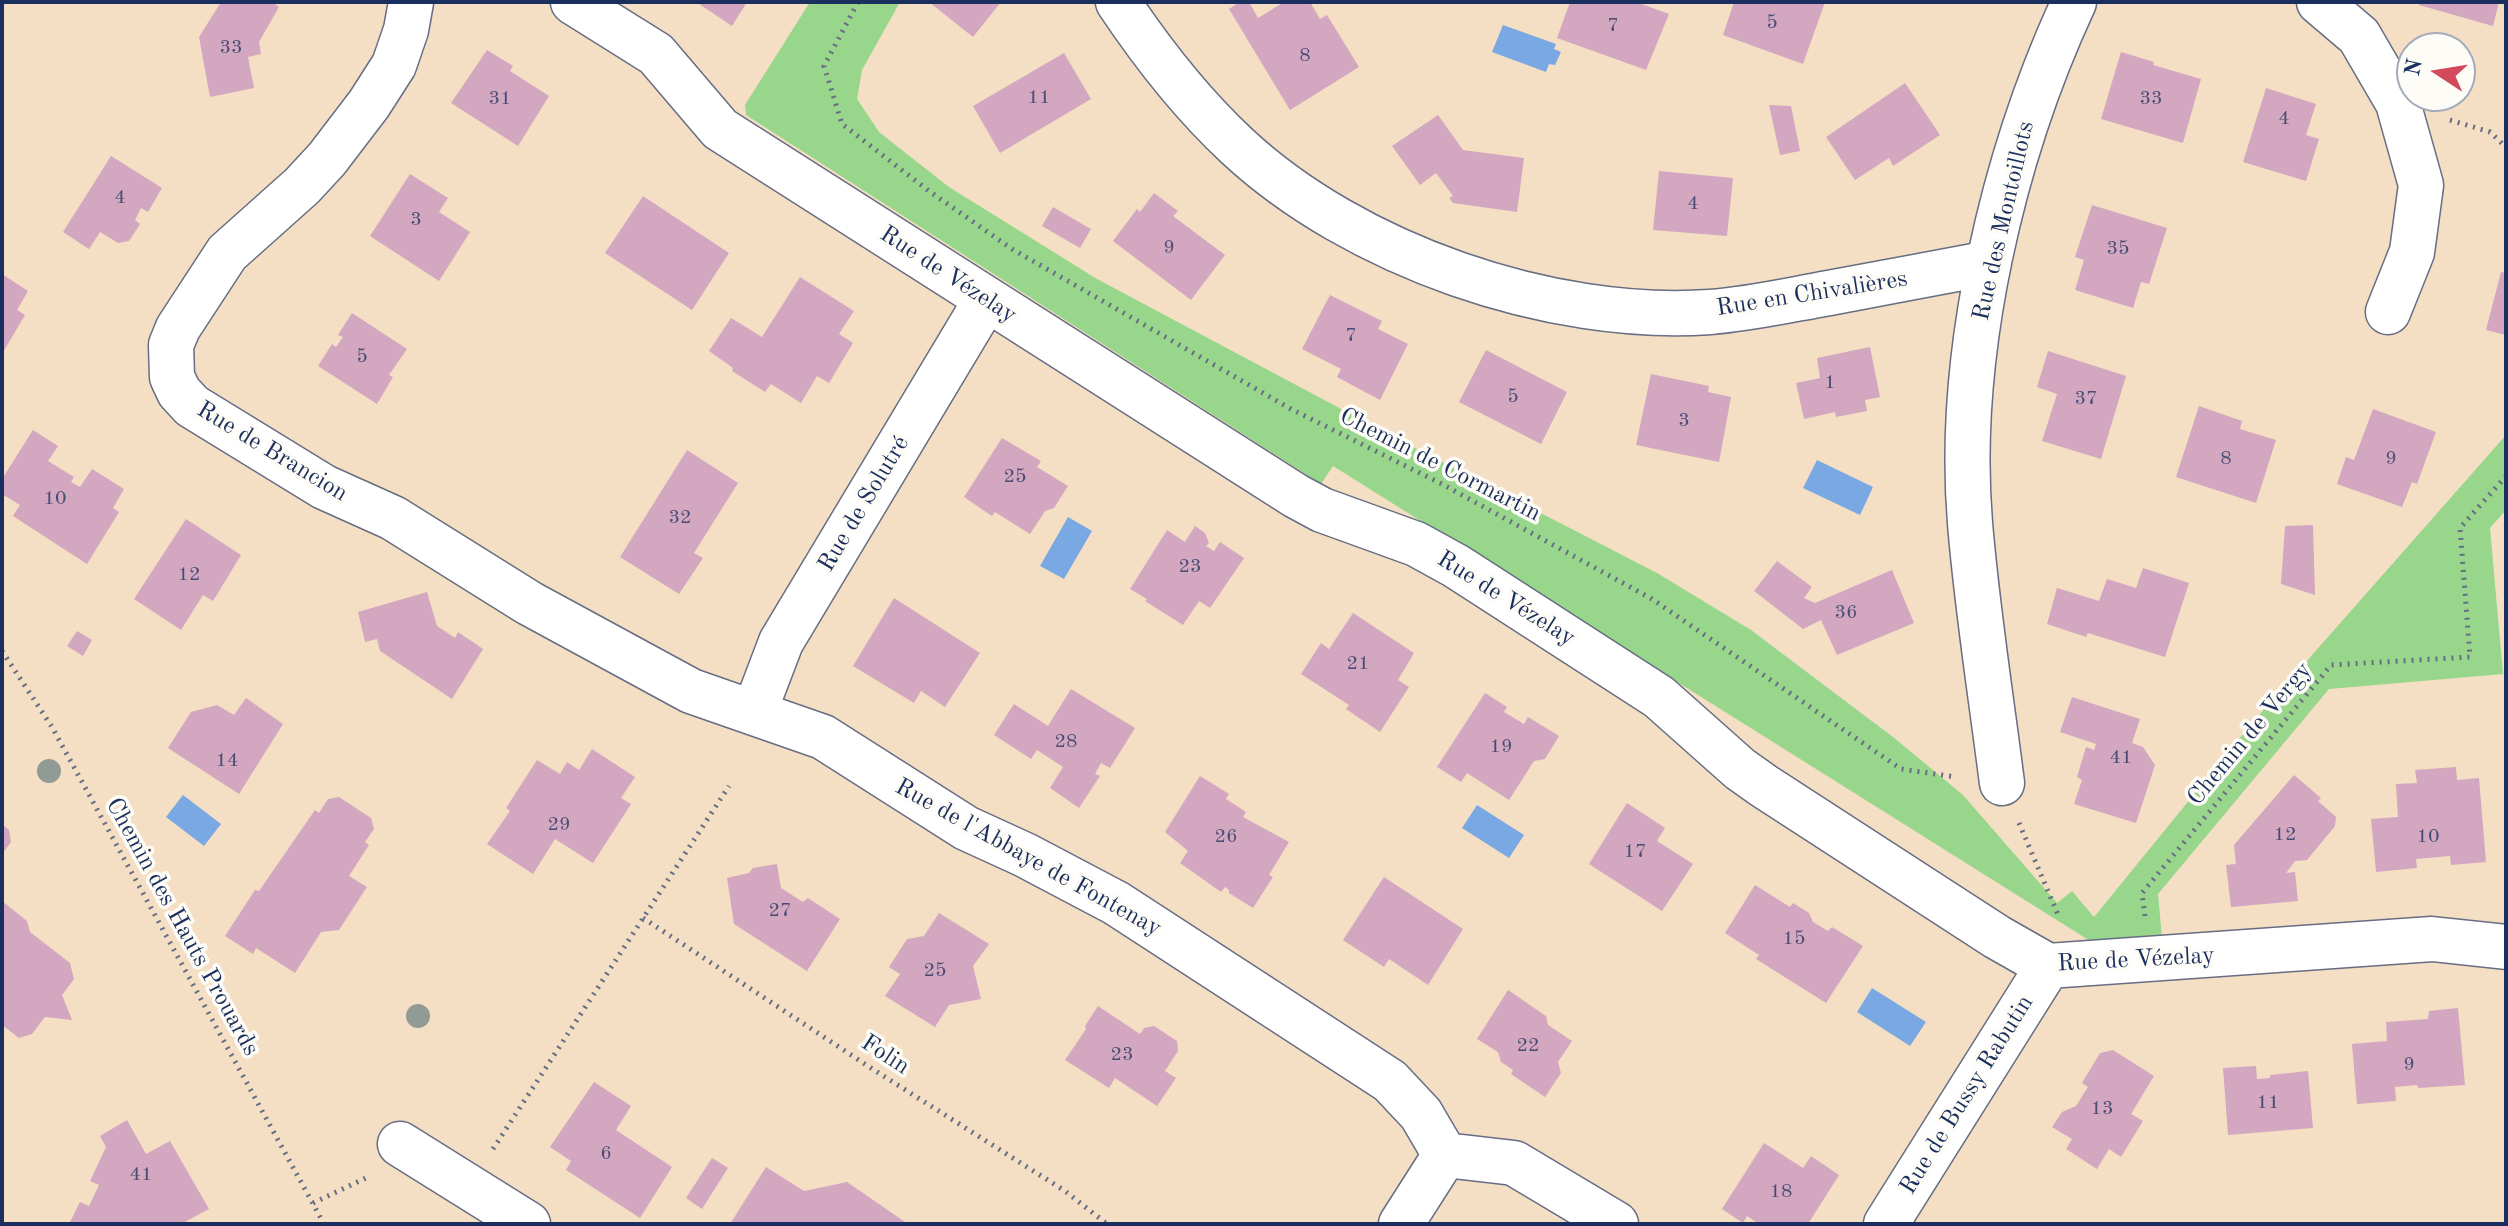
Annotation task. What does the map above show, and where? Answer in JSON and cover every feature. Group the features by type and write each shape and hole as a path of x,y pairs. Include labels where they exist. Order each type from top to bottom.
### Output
{"street":[{"name":"Rue de Brancion","path":"411,2 406,30 394,65 369,104 302,186 227,253 178,328 171,345 172,377 179,392 192,406 324,487 393,518 529,603"},
{"name":"Rue de Vézelay","path":"573,2 656,54 720,129 1308,503 1416,544 1456,566 1659,697 1740,769 1764,786 1997,937 2058,953 2432,939 2506,947"},
{"name":"Rue en Chivalières","path":"1118,2 1197,105 1237,147 1283,184 1354,228 1462,275 1575,304 1618,310 1707,312 1750,308 1989,263"},
{"name":"Rue des Montoillots","path":"2002,783 1970,521 1971,393 1989,263 2021,138 2051,51 2074,2"},
{"path":"2319,2 2359,36 2398,103 2421,185 2412,252 2388,312"},
{"name":"Rue de Solutré","path":"754,713 781,642 986,300"},
{"name":"Rue de l'Abbaye de Fontenay","path":"529,603 691,691 823,737 966,828 1116,903 1390,1081 1421,1114 1445,1155"},
{"name":"Rue de Bussy Rabutin","path":"1886,1224 2058,953"},
{"path":"400,1144 528,1224"},
{"path":"1401,1224 1445,1155 1514,1163 1616,1224"}],"path":[{"name":"Chemin de Cormartin","path":"858,2 824,66 842,124 929,191 1012,249 1291,409 1440,483 1652,599 1901,769 2002,783"},
{"name":"Chemin de Vergy","path":"2146,922 2142,893 2331,665 2470,657 2460,528 2506,476"},
{"name":"Chemin des Hauts Prouards","path":"2,651 52,727 324,1224"},
{"path":"2002,783 2058,953"},
{"path":"469,1187 729,786"},
{"name":"Folin","path":"643,918 1065,1191 1107,1224"},
{"path":"313,1203 369,1177 400,1144"}],"green space":[{"path":"810,2 900,2 862,70 857,99 879,132 949,187 1097,279 1657,573 1751,630 1893,737 1963,795 2057,903 2072,891 2094,917 2253,722 2506,435 2506,510 2490,528 2503,674 2329,689 2158,894 2162,938 2095,944 1333,466 1321,484 746,115 745,105"}],"water":[{"path":"1503,25 1556,44 1554,49 1561,52 1555,65 1549,64 1546,72 1492,52"},
{"path":"1817,460 1873,487 1860,515 1803,488"},
{"path":"1068,517 1092,531 1064,579 1040,566"},
{"path":"183,795 221,824 204,846 166,817"},
{"path":"1477,805 1524,835 1509,858 1462,828"},
{"path":"1872,988 1926,1022 1910,1046 1857,1012"}],"building":[{"path":"221,2 272,2 279,7 259,42 261,54 248,57 254,88 210,97 199,37"},
{"path":"696,2 747,2 732,26"},
{"path":"929,2 1001,2 973,37"},
{"path":"1240,2 1249,2 1258,18 1284,2 1310,2 1320,19 1327,15 1359,67 1290,110 1229,9"},
{"path":"1570,2 1636,2 1669,14 1646,70 1557,38"},
{"path":"1734,2 1825,2 1803,64 1723,35"},
{"path":"2419,2 2499,2 2493,26 2419,5"},
{"path":"487,50 513,66 510,71 549,96 518,146 451,103"},
{"path":"2121,52 2201,79 2183,143 2101,119"},
{"path":"1064,53 1091,99 1000,153 973,106"},
{"path":"1905,83 1940,135 1893,166 1889,158 1855,180 1826,137"},
{"path":"2266,88 2316,104 2306,135 2319,139 2306,181 2243,162"},
{"path":"1769,105 1791,106 1800,151 1780,155"},
{"path":"1438,115 1463,150 1524,158 1517,212 1453,203 1449,198 1453,196 1436,173 1420,185 1392,146"},
{"path":"111,156 162,188 148,212 141,208 135,220 140,224 129,241 118,243 100,232 89,249 63,232"},
{"path":"1659,171 1733,178 1727,236 1653,230"},
{"path":"410,174 448,198 439,212 470,232 439,281 370,236"},
{"path":"1154,193 1178,211 1173,216 1225,255 1191,300 1113,241 1137,209 1140,212"},
{"path":"643,196 729,253 692,310 605,253"},
{"path":"2092,205 2167,228 2149,284 2141,282 2133,308 2075,290 2084,260 2075,257"},
{"path":"1053,207 1091,229 1080,248 1042,226"},
{"path":"2501,272 2506,273 2506,335 2486,330"},
{"path":"2,274 28,291 17,310 25,315 2,354"},
{"path":"800,277 854,311 839,334 853,343 829,383 817,376 801,403 771,384 765,392 732,371 733,368 709,351 731,318 762,337"},
{"path":"1330,295 1382,321 1378,329 1408,344 1380,400 1337,377 1341,369 1302,349"},
{"path":"352,313 407,349 389,375 393,377 377,404 318,366 332,344 336,347 343,337 338,335"},
{"path":"1870,347 1880,397 1865,400 1867,411 1836,417 1835,412 1804,419 1796,383 1820,378 1817,358"},
{"path":"1486,350 1567,392 1541,444 1459,402"},
{"path":"2048,351 2126,376 2101,459 2042,441 2057,394 2037,387"},
{"path":"1651,374 1709,386 1708,392 1731,397 1719,462 1636,445"},
{"path":"2199,406 2242,421 2240,429 2276,440 2256,503 2176,477"},
{"path":"2373,409 2436,432 2417,484 2412,482 2402,507 2337,484 2346,457 2354,460"},
{"path":"33,430 58,446 48,461 74,477 71,482 80,487 92,469 124,489 113,508 119,512 87,564 13,516 20,505 2,494 2,479"},
{"path":"1002,438 1041,461 1037,467 1068,486 1054,508 1045,511 1030,534 995,512 992,516 964,497"},
{"path":"687,450 738,483 694,553 703,558 679,594 620,557"},
{"path":"186,519 241,555 213,601 203,595 181,630 134,599"},
{"path":"2313,525 2315,595 2281,584 2285,526"},
{"path":"1195,526 1205,533 1209,543 1206,546 1214,551 1220,542 1244,558 1210,608 1199,601 1183,625 1130,589 1167,530 1185,542"},
{"path":"1777,561 1812,587 1804,598 1815,603 1892,570 1914,623 1837,655 1821,620 1803,629 1754,591"},
{"path":"2143,568 2189,583 2165,657 2047,624 2057,588 2099,601 2107,579 2136,588"},
{"path":"427,592 437,626 455,638 458,632 483,649 452,699 380,651 377,639 365,642 358,612"},
{"path":"894,598 980,653 945,707 921,691 914,703 853,666"},
{"path":"1353,613 1414,653 1398,680 1409,687 1380,732 1346,709 1349,705 1301,674 1321,643 1329,649"},
{"path":"77,631 92,640 83,656 67,646"},
{"path":"1071,689 1135,728 1110,768 1101,763 1095,774 1100,776 1079,808 1050,788 1063,767 1037,750 1031,759 994,735 1014,704 1048,726"},
{"path":"1485,693 1507,707 1504,712 1524,724 1528,717 1559,736 1545,759 1534,761 1509,800 1467,773 1461,782 1437,767"},
{"path":"2072,697 2140,719 2132,743 2143,747 2155,765 2136,823 2074,804 2082,780 2077,777 2086,747 2094,750 2096,744 2060,732"},
{"path":"246,698 283,724 239,794 168,748 191,712 217,705 234,715"},
{"path":"592,749 635,777 621,798 631,804 593,863 555,839 533,874 487,844 510,811 506,808 537,760 560,774 567,762 579,770"},
{"path":"2456,767 2457,780 2479,778 2486,862 2451,865 2450,856 2416,859 2417,868 2376,872 2371,819 2398,817 2396,784 2417,783 2415,770"},
{"path":"2294,775 2321,798 2318,801 2336,817 2335,826 2307,860 2295,861 2286,873 2295,872 2298,901 2231,907 2226,865 2236,864 2234,845"},
{"path":"1200,776 1229,794 1226,799 1246,812 1243,817 1289,842 1269,875 1273,877 1253,908 1225,887 1221,892 1180,863 1188,851 1165,832"},
{"path":"339,797 371,818 374,829 365,842 369,845 349,876 367,887 339,930 321,932 295,973 256,948 253,954 225,936 315,810 319,813 328,799"},
{"path":"1627,803 1665,828 1657,841 1693,864 1662,911 1589,864"},
{"path":"2,824 9,830 11,842 2,854"},
{"path":"777,864 781,888 803,902 808,898 840,919 807,971 734,924 727,878 749,873 753,868"},
{"path":"1384,877 1463,929 1428,985 1389,959 1384,967 1343,940"},
{"path":"1755,885 1790,907 1793,903 1809,913 1813,922 1828,931 1832,927 1863,946 1826,1003 1756,959 1759,955 1725,933"},
{"path":"2,901 27,921 30,932 70,963 74,979 62,995 72,1020 45,1017 32,1034 19,1038 2,1025"},
{"path":"939,913 989,944 973,966 981,999 949,1005 935,1027 885,996 900,974 889,967 907,939 924,936"},
{"path":"1508,990 1546,1016 1548,1025 1572,1041 1558,1062 1561,1073 1545,1097 1511,1074 1513,1070 1501,1062 1498,1052 1477,1039"},
{"path":"1098,1006 1140,1034 1144,1028 1154,1026 1177,1041 1178,1051 1165,1071 1176,1078 1157,1106 1115,1078 1109,1088 1065,1060"},
{"path":"2458,1008 2465,1085 2395,1087 2396,1101 2357,1104 2352,1044 2387,1041 2386,1022 2428,1019 2429,1011"},
{"path":"2113,1050 2154,1076 2131,1114 2143,1121 2121,1157 2109,1149 2097,1169 2066,1149 2072,1139 2052,1127 2062,1112 2076,1106 2088,1087 2082,1083 2100,1053"},
{"path":"2256,1066 2257,1079 2308,1071 2313,1128 2228,1135 2223,1068"},
{"path":"594,1082 631,1106 616,1130 672,1167 640,1218 566,1170 571,1161 550,1147"},
{"path":"127,1120 146,1154 170,1141 209,1209 181,1224 69,1224 80,1202 89,1206 99,1185 90,1181 106,1147 100,1136"},
{"path":"1764,1143 1803,1168 1811,1156 1839,1175 1808,1224 1759,1224 1747,1216 1743,1223 1722,1209"},
{"path":"712,1158 728,1168 702,1209 686,1198"},
{"path":"766,1167 804,1191 847,1182 908,1224 730,1224"}]}
